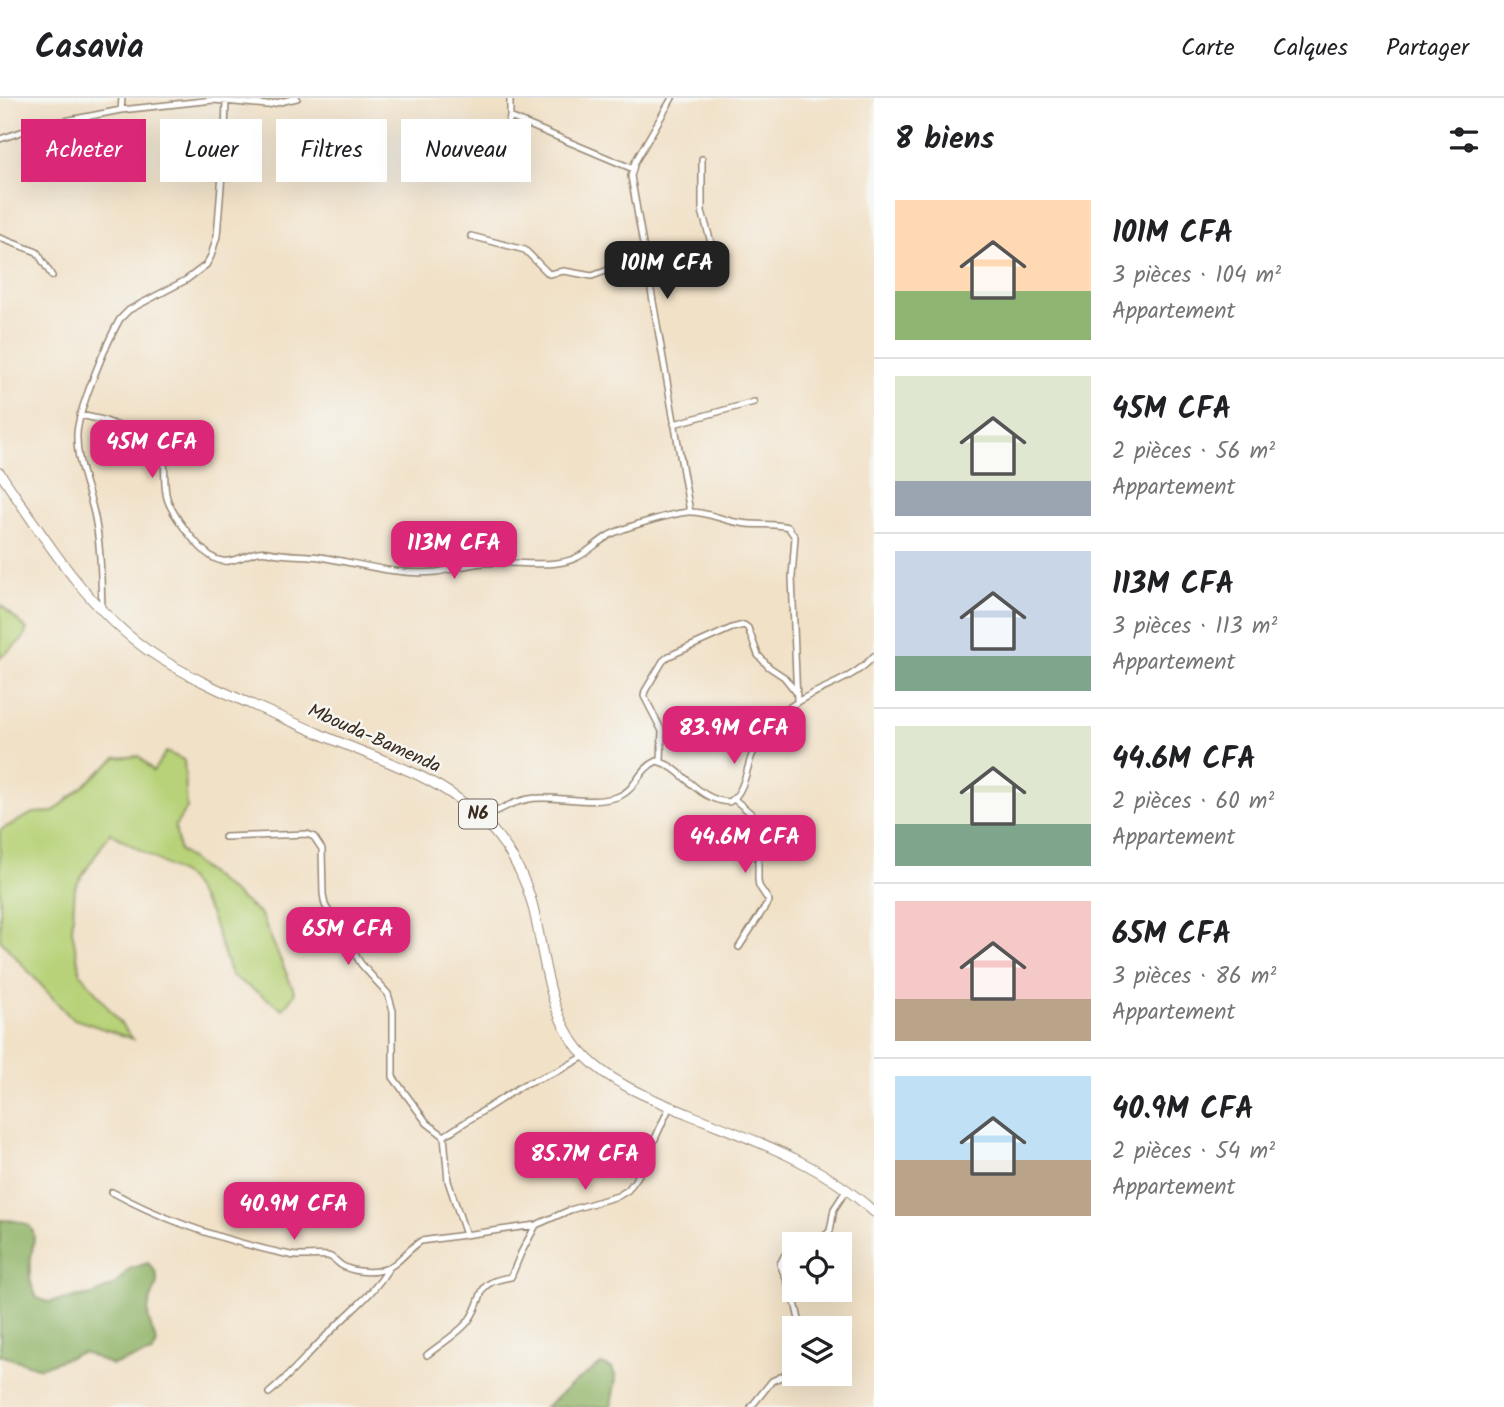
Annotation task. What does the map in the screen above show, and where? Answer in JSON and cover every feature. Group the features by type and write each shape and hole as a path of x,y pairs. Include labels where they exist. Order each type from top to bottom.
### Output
{"highway":[{"name":"Mbouda-Bamenda","path":"0,473 64,566 102,610 147,649 195,677 364,754 432,781 483,818 499,835 523,878 532,902 553,999 567,1030 585,1056 603,1073 637,1093 781,1150 847,1189 874,1212"}],"street":[{"path":"121,110 122,98"},
{"path":"0,139 39,126 121,110 213,100 267,105 297,98"},
{"path":"510,98 510,117 631,168"},
{"path":"672,98 631,168 690,512"},
{"path":"102,610 100,553 95,516 78,454 77,432 80,415 120,319 129,310 198,271 211,256 217,236 226,100"},
{"path":"471,236 525,250 549,274 564,271 592,275 621,264 703,261 713,257 714,253 702,211 702,159"},
{"path":"0,238 37,252 52,276"},
{"path":"674,424 754,402"},
{"path":"80,415 103,420 153,439 159,444 163,451 166,494 172,508 195,541 221,561 233,561 264,551 318,557 400,572 436,572 481,563 556,563 576,559 608,536 634,525 690,512 740,523 783,525 794,533 792,577 797,701"},
{"path":"661,762 662,731 645,691 663,661 669,656 744,625 748,628 758,655 784,677 796,692"},
{"path":"483,818 521,801 533,799 574,801 620,796 632,788 643,769 661,762 706,797 719,802 729,802 734,799 763,736 785,710 797,701 852,676 874,656"},
{"path":"734,799 754,816 758,824 758,880 769,901 738,947"},
{"path":"225,837 307,834 319,841 322,849 323,894 326,905 361,964 388,994 393,1012 393,1077 427,1123 444,1136 449,1181 466,1234"},
{"path":"444,1136 523,1084 585,1056"},
{"path":"269,1393 377,1288 389,1268 421,1241 536,1225 628,1190 638,1176 670,1106"},
{"path":"829,1232 834,1209 847,1189"},
{"path":"112,1192 142,1209 219,1236 291,1255 327,1256 350,1269 374,1272 389,1268"},
{"path":"427,1355 469,1320 482,1289 493,1280 512,1277 536,1225"},
{"path":"751,1407 772,1381 782,1376"}],"green space":[{"path":"0,604 27,629 23,639 0,658"},
{"path":"166,752 184,760 187,808 175,826 179,850 261,915 295,993 283,1009 231,975 210,913 187,877 110,833 75,887 72,930 80,972 133,1039 71,1018 0,940 0,830 33,813 53,812 116,758 139,756 153,771"},
{"path":"0,1220 27,1224 32,1229 34,1236 30,1265 31,1282 37,1298 48,1302 93,1295 115,1285 129,1269 148,1263 154,1269 157,1281 148,1310 157,1344 152,1353 112,1365 82,1352 40,1368 0,1355"},
{"path":"601,1364 612,1368 616,1378 611,1407 545,1407 575,1382"}]}
